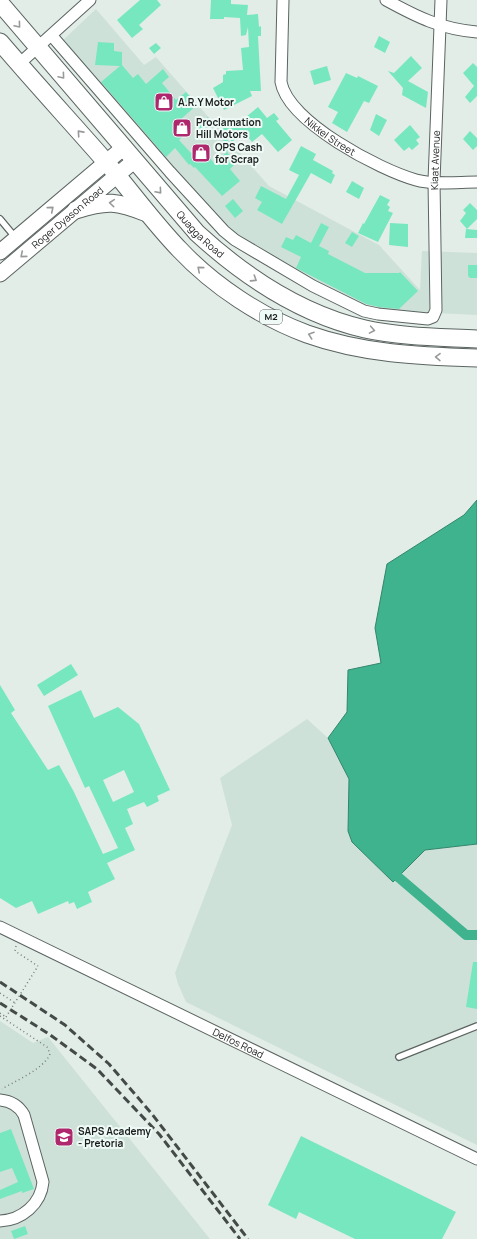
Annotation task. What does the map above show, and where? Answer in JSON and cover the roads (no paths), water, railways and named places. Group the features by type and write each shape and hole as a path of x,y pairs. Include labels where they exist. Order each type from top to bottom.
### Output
{"main road":[{"name":"Quagga Road","path":"0,3 197,233 220,254 250,277 300,306 364,329 434,337 477,338"},
{"name":"M2","path":"0,42 106,162 148,214 185,255 223,288 266,315 307,334 365,350 406,356 477,358"},
{"name":"Roger Dyason Road","path":"0,252 123,148"},
{"name":"Roger Dyason Road","path":"0,274 134,161"},
{"path":"76,210 94,204 109,202 121,204 148,214"}],"street":[{"path":"19,64 37,47 52,36 90,0"},
{"name":"Nikkel Street","path":"284,0 281,75 283,89 294,108 325,134 389,169 415,180 477,182"},
{"path":"386,0 422,20 440,26 477,32"},
{"name":"Kiaat Avenue","path":"52,36 170,172 208,214 235,240 314,286 364,311 398,317 431,318 435,315 436,306 434,181 441,0"},
{"name":"Delfos Road","path":"0,927 477,1159"},
{"path":"0,1100 12,1103 18,1107 24,1115 43,1182 39,1199 29,1210 15,1217 0,1221"}],"lane":[{"path":"0,219 16,238"},
{"path":"399,1057 477,1026"}],"waterway":[{"path":"397,876 466,935 477,935"}],"railway":[{"path":"0,982 65,1025 109,1064 152,1114 248,1239"},
{"path":"0,1003 49,1034 97,1069 159,1134 240,1239"}],"place":[{"name":"A.R.Y Motor","path":"164,102"},
{"name":"Proclamation Hill Motors","path":"182,128"},
{"name":"OPS Cash for Scrap","path":"201,153"},
{"name":"SAPS Academy - Pretoria","path":"64,1137"}]}
